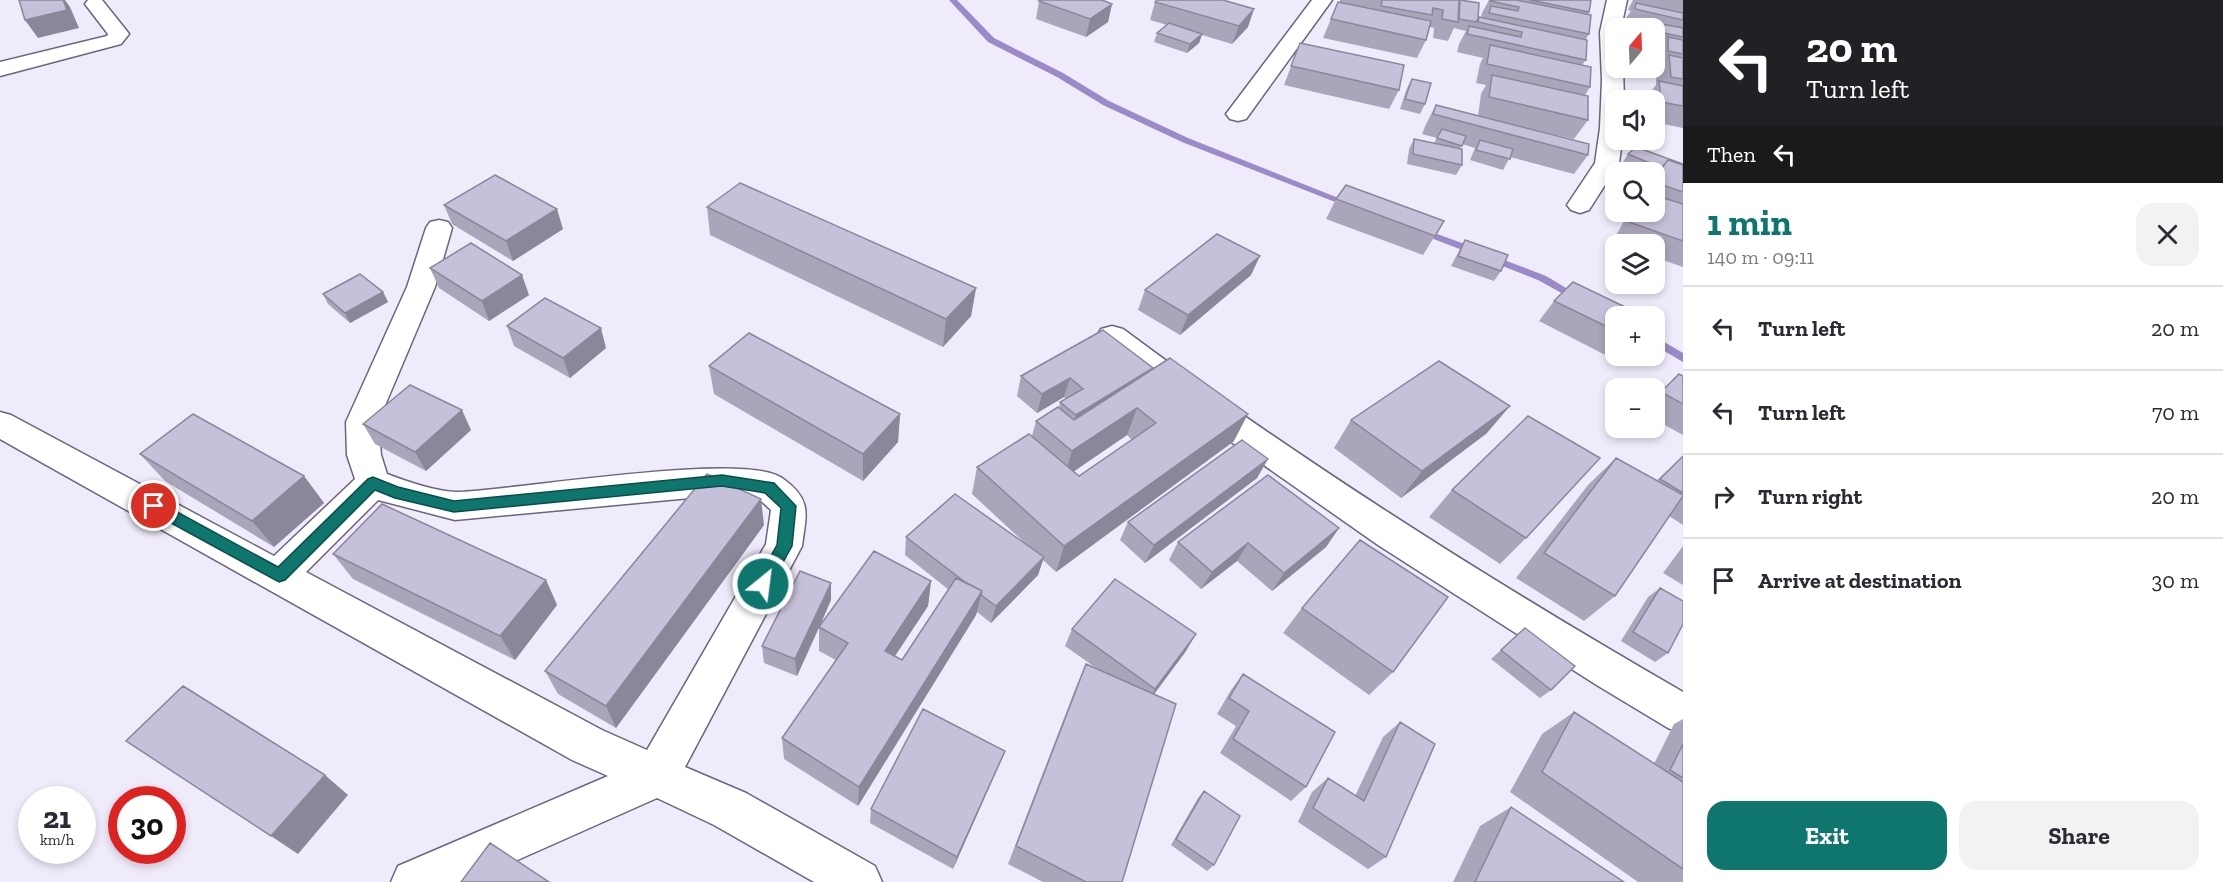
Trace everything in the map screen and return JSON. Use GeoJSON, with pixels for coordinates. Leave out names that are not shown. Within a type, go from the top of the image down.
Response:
{"type":"FeatureCollection","features":[{"type":"Feature","properties":{"kind":"street"},"geometry":{"type":"LineString","coordinates":[[1238,114],[1322,0]]}},
{"type":"Feature","properties":{"kind":"street"},"geometry":{"type":"LineString","coordinates":[[1580,205],[1607,163],[1612,109],[1610,32],[1617,0]]}},
{"type":"Feature","properties":{"kind":"street"},"geometry":{"type":"LineString","coordinates":[[0,69],[114,40],[119,34],[95,4]]}},
{"type":"Feature","properties":{"kind":"street"},"geometry":{"type":"LineString","coordinates":[[414,882],[656,777],[784,546],[789,506],[769,488],[722,481],[454,506],[395,492],[373,483],[364,455],[362,422],[421,287],[440,228]]}},
{"type":"Feature","properties":{"kind":"street"},"geometry":{"type":"LineString","coordinates":[[1112,336],[1175,386],[1381,529],[1580,654],[1683,714]]}},
{"type":"Feature","properties":{"kind":"street"},"geometry":{"type":"LineString","coordinates":[[0,424],[587,745],[730,809],[859,882]]}},
{"type":"Feature","properties":{"kind":"street"},"geometry":{"type":"LineString","coordinates":[[279,575],[373,483]]}},
{"type":"Feature","properties":{"kind":"building"},"geometry":{"type":"Polygon","coordinates":[[[19,0],[63,0],[67,10],[25,20],[19,0]]]}},
{"type":"Feature","properties":{"kind":"building"},"geometry":{"type":"Polygon","coordinates":[[[1102,0],[1112,4],[1090,19],[1039,1],[1102,0]]]}},
{"type":"Feature","properties":{"kind":"building"},"geometry":{"type":"Polygon","coordinates":[[[1157,0],[1223,0],[1254,9],[1239,26],[1155,2],[1157,0]]]}},
{"type":"Feature","properties":{"kind":"building"},"geometry":{"type":"Polygon","coordinates":[[[1382,0],[1459,0],[1458,22],[1442,19],[1443,10],[1433,8],[1432,15],[1381,6],[1382,0]]]}},
{"type":"Feature","properties":{"kind":"building"},"geometry":{"type":"Polygon","coordinates":[[[1460,0],[1479,3],[1476,22],[1459,19],[1460,0]]]}},
{"type":"Feature","properties":{"kind":"building"},"geometry":{"type":"Polygon","coordinates":[[[1491,0],[1516,0],[1591,15],[1589,34],[1489,13],[1491,6],[1518,11],[1519,7],[1491,0]]]}},
{"type":"Feature","properties":{"kind":"building"},"geometry":{"type":"Polygon","coordinates":[[[1530,0],[1591,0],[1589,12],[1530,0]]]}},
{"type":"Feature","properties":{"kind":"building"},"geometry":{"type":"Polygon","coordinates":[[[1338,2],[1431,21],[1426,40],[1331,19],[1338,2]]]}},
{"type":"Feature","properties":{"kind":"building"},"geometry":{"type":"Polygon","coordinates":[[[1636,3],[1683,13],[1683,20],[1635,9],[1636,3]]]}},
{"type":"Feature","properties":{"kind":"building"},"geometry":{"type":"Polygon","coordinates":[[[1479,17],[1587,40],[1586,60],[1467,34],[1469,26],[1521,37],[1522,32],[1478,22],[1479,17]]]}},
{"type":"Feature","properties":{"kind":"building"},"geometry":{"type":"Polygon","coordinates":[[[1169,23],[1202,34],[1190,44],[1157,33],[1169,23]]]}},
{"type":"Feature","properties":{"kind":"building"},"geometry":{"type":"Polygon","coordinates":[[[1665,25],[1683,28],[1683,37],[1665,33],[1665,25]]]}},
{"type":"Feature","properties":{"kind":"building"},"geometry":{"type":"Polygon","coordinates":[[[1668,37],[1683,40],[1683,54],[1668,51],[1668,37]]]}},
{"type":"Feature","properties":{"kind":"building"},"geometry":{"type":"Polygon","coordinates":[[[1300,43],[1404,65],[1399,90],[1291,66],[1300,43]]]}},
{"type":"Feature","properties":{"kind":"building"},"geometry":{"type":"Polygon","coordinates":[[[1490,45],[1591,67],[1590,87],[1487,64],[1490,45]]]}},
{"type":"Feature","properties":{"kind":"building"},"geometry":{"type":"Polygon","coordinates":[[[1669,55],[1683,58],[1683,79],[1671,77],[1669,55]]]}},
{"type":"Feature","properties":{"kind":"building"},"geometry":{"type":"Polygon","coordinates":[[[1492,75],[1588,96],[1588,120],[1489,97],[1492,75]]]}},
{"type":"Feature","properties":{"kind":"building"},"geometry":{"type":"Polygon","coordinates":[[[1412,79],[1431,83],[1425,104],[1405,99],[1412,79]]]}},
{"type":"Feature","properties":{"kind":"building"},"geometry":{"type":"Polygon","coordinates":[[[1659,81],[1683,86],[1683,106],[1665,103],[1665,90],[1660,90],[1659,81]]]}},
{"type":"Feature","properties":{"kind":"building"},"geometry":{"type":"Polygon","coordinates":[[[1436,105],[1589,144],[1588,155],[1433,114],[1436,105]]]}},
{"type":"Feature","properties":{"kind":"building"},"geometry":{"type":"Polygon","coordinates":[[[1442,129],[1466,136],[1462,146],[1437,138],[1442,129]]]}},
{"type":"Feature","properties":{"kind":"building"},"geometry":{"type":"Polygon","coordinates":[[[1414,139],[1462,149],[1462,165],[1413,154],[1414,139]]]}},
{"type":"Feature","properties":{"kind":"building"},"geometry":{"type":"Polygon","coordinates":[[[1480,140],[1513,149],[1510,159],[1476,150],[1480,140]]]}},
{"type":"Feature","properties":{"kind":"building"},"geometry":{"type":"Polygon","coordinates":[[[1633,150],[1644,150],[1683,165],[1668,160],[1665,164],[1665,162],[1647,162],[1628,154],[1633,150]]]}},
{"type":"Feature","properties":{"kind":"building"},"geometry":{"type":"Polygon","coordinates":[[[1668,160],[1683,165],[1683,192],[1665,186],[1665,164],[1668,160]]]}},
{"type":"Feature","properties":{"kind":"building"},"geometry":{"type":"Polygon","coordinates":[[[495,175],[557,209],[506,241],[444,205],[495,175]]]}},
{"type":"Feature","properties":{"kind":"building"},"geometry":{"type":"Polygon","coordinates":[[[740,183],[976,288],[946,319],[707,207],[740,183]]]}},
{"type":"Feature","properties":{"kind":"building"},"geometry":{"type":"Polygon","coordinates":[[[1346,185],[1444,221],[1435,236],[1336,199],[1346,185]]]}},
{"type":"Feature","properties":{"kind":"building"},"geometry":{"type":"Polygon","coordinates":[[[1665,198],[1683,204],[1683,241],[1629,222],[1665,222],[1665,198]]]}},
{"type":"Feature","properties":{"kind":"building"},"geometry":{"type":"Polygon","coordinates":[[[1217,234],[1260,256],[1188,315],[1145,290],[1217,234]]]}},
{"type":"Feature","properties":{"kind":"building"},"geometry":{"type":"Polygon","coordinates":[[[1465,240],[1508,255],[1501,271],[1458,256],[1465,240]]]}},
{"type":"Feature","properties":{"kind":"building"},"geometry":{"type":"Polygon","coordinates":[[[471,243],[522,275],[482,301],[430,268],[471,243]]]}},
{"type":"Feature","properties":{"kind":"building"},"geometry":{"type":"Polygon","coordinates":[[[360,274],[383,292],[345,313],[323,294],[360,274]]]}},
{"type":"Feature","properties":{"kind":"building"},"geometry":{"type":"Polygon","coordinates":[[[1573,282],[1623,306],[1605,306],[1605,326],[1554,301],[1573,282]]]}},
{"type":"Feature","properties":{"kind":"building"},"geometry":{"type":"Polygon","coordinates":[[[545,298],[601,328],[563,358],[507,326],[545,298]]]}},
{"type":"Feature","properties":{"kind":"building"},"geometry":{"type":"Polygon","coordinates":[[[1103,330],[1153,368],[1076,415],[1060,402],[1083,389],[1070,378],[1042,394],[1021,376],[1103,330]]]}},
{"type":"Feature","properties":{"kind":"building"},"geometry":{"type":"Polygon","coordinates":[[[749,333],[900,414],[863,454],[709,366],[749,333]]]}},
{"type":"Feature","properties":{"kind":"building"},"geometry":{"type":"Polygon","coordinates":[[[1170,358],[1248,414],[1064,546],[977,467],[1029,434],[1079,476],[1156,423],[1137,408],[1072,451],[1036,421],[1058,407],[1074,420],[1170,358]]]}},
{"type":"Feature","properties":{"kind":"building"},"geometry":{"type":"Polygon","coordinates":[[[1439,361],[1510,406],[1422,471],[1351,420],[1439,361]]]}},
{"type":"Feature","properties":{"kind":"building"},"geometry":{"type":"Polygon","coordinates":[[[1679,374],[1683,376],[1683,404],[1665,394],[1665,388],[1679,374]]]}},
{"type":"Feature","properties":{"kind":"building"},"geometry":{"type":"Polygon","coordinates":[[[410,385],[462,410],[415,452],[363,424],[410,385]]]}},
{"type":"Feature","properties":{"kind":"building"},"geometry":{"type":"Polygon","coordinates":[[[193,414],[304,476],[252,521],[140,454],[193,414]]]}},
{"type":"Feature","properties":{"kind":"building"},"geometry":{"type":"Polygon","coordinates":[[[1528,416],[1600,458],[1526,538],[1452,490],[1528,416]]]}},
{"type":"Feature","properties":{"kind":"building"},"geometry":{"type":"Polygon","coordinates":[[[1242,440],[1268,459],[1154,545],[1128,522],[1242,440]]]}},
{"type":"Feature","properties":{"kind":"building"},"geometry":{"type":"Polygon","coordinates":[[[1683,456],[1683,493],[1660,479],[1683,456]]]}},
{"type":"Feature","properties":{"kind":"building"},"geometry":{"type":"Polygon","coordinates":[[[1616,458],[1683,496],[1615,596],[1544,553],[1616,458]]]}},
{"type":"Feature","properties":{"kind":"building"},"geometry":{"type":"Polygon","coordinates":[[[707,474],[761,499],[606,706],[545,671],[707,474]]]}},
{"type":"Feature","properties":{"kind":"building"},"geometry":{"type":"Polygon","coordinates":[[[1268,475],[1339,528],[1284,573],[1248,543],[1212,572],[1178,542],[1268,475]]]}},
{"type":"Feature","properties":{"kind":"building"},"geometry":{"type":"Polygon","coordinates":[[[955,494],[1044,557],[996,606],[981,595],[982,591],[965,582],[906,537],[955,494]]]}},
{"type":"Feature","properties":{"kind":"building"},"geometry":{"type":"Polygon","coordinates":[[[382,504],[546,580],[500,636],[333,554],[382,504]]]}},
{"type":"Feature","properties":{"kind":"building"},"geometry":{"type":"Polygon","coordinates":[[[1360,540],[1448,597],[1393,672],[1302,608],[1360,540]]]}},
{"type":"Feature","properties":{"kind":"building"},"geometry":{"type":"Polygon","coordinates":[[[874,551],[931,581],[885,651],[902,660],[956,578],[982,591],[859,787],[782,738],[848,643],[819,627],[874,551]]]}},
{"type":"Feature","properties":{"kind":"building"},"geometry":{"type":"Polygon","coordinates":[[[800,571],[831,583],[795,659],[762,646],[800,571]]]}},
{"type":"Feature","properties":{"kind":"building"},"geometry":{"type":"Polygon","coordinates":[[[1115,579],[1196,634],[1155,689],[1072,629],[1115,579]]]}},
{"type":"Feature","properties":{"kind":"building"},"geometry":{"type":"Polygon","coordinates":[[[1660,588],[1683,601],[1683,624],[1668,653],[1633,632],[1660,588]]]}},
{"type":"Feature","properties":{"kind":"building"},"geometry":{"type":"Polygon","coordinates":[[[1525,628],[1575,666],[1551,690],[1501,650],[1525,628]]]}},
{"type":"Feature","properties":{"kind":"building"},"geometry":{"type":"Polygon","coordinates":[[[1086,664],[1176,704],[1122,882],[1086,882],[1016,846],[1086,664]]]}},
{"type":"Feature","properties":{"kind":"building"},"geometry":{"type":"Polygon","coordinates":[[[1243,674],[1335,732],[1306,787],[1233,739],[1249,711],[1229,698],[1243,674]]]}},
{"type":"Feature","properties":{"kind":"building"},"geometry":{"type":"Polygon","coordinates":[[[183,686],[325,775],[271,836],[126,741],[183,686]]]}},
{"type":"Feature","properties":{"kind":"building"},"geometry":{"type":"Polygon","coordinates":[[[923,709],[1005,751],[957,857],[871,809],[923,709]]]}},
{"type":"Feature","properties":{"kind":"building"},"geometry":{"type":"Polygon","coordinates":[[[1574,712],[1683,782],[1683,869],[1542,772],[1574,712]]]}},
{"type":"Feature","properties":{"kind":"building"},"geometry":{"type":"Polygon","coordinates":[[[1400,722],[1435,744],[1386,857],[1313,808],[1328,778],[1364,801],[1400,722]]]}},
{"type":"Feature","properties":{"kind":"building"},"geometry":{"type":"Polygon","coordinates":[[[1683,744],[1683,778],[1670,770],[1683,744]]]}},
{"type":"Feature","properties":{"kind":"building"},"geometry":{"type":"Polygon","coordinates":[[[1204,791],[1240,816],[1214,865],[1176,839],[1204,791]]]}},
{"type":"Feature","properties":{"kind":"building"},"geometry":{"type":"Polygon","coordinates":[[[1511,807],[1624,882],[1475,882],[1511,807]]]}},
{"type":"Feature","properties":{"kind":"building"},"geometry":{"type":"Polygon","coordinates":[[[490,843],[549,882],[461,882],[490,843]]]}},
{"type":"Feature","properties":{"kind":"waterway"},"geometry":{"type":"LineString","coordinates":[[953,0],[991,40],[1060,75],[1106,103],[1185,140],[1351,205]]}},
{"type":"Feature","properties":{"kind":"waterway"},"geometry":{"type":"LineString","coordinates":[[1421,231],[1474,251]]}},
{"type":"Feature","properties":{"kind":"waterway"},"geometry":{"type":"LineString","coordinates":[[1491,258],[1542,278],[1578,298]]}},
{"type":"Feature","properties":{"kind":"waterway"},"geometry":{"type":"LineString","coordinates":[[1665,347],[1683,358]]}},
{"type":"Feature","properties":{"kind":"route"},"geometry":{"type":"LineString","coordinates":[[154,506],[279,575],[373,483],[395,492],[454,506],[722,481],[769,488],[789,506],[784,546],[763,584]]}}]}
